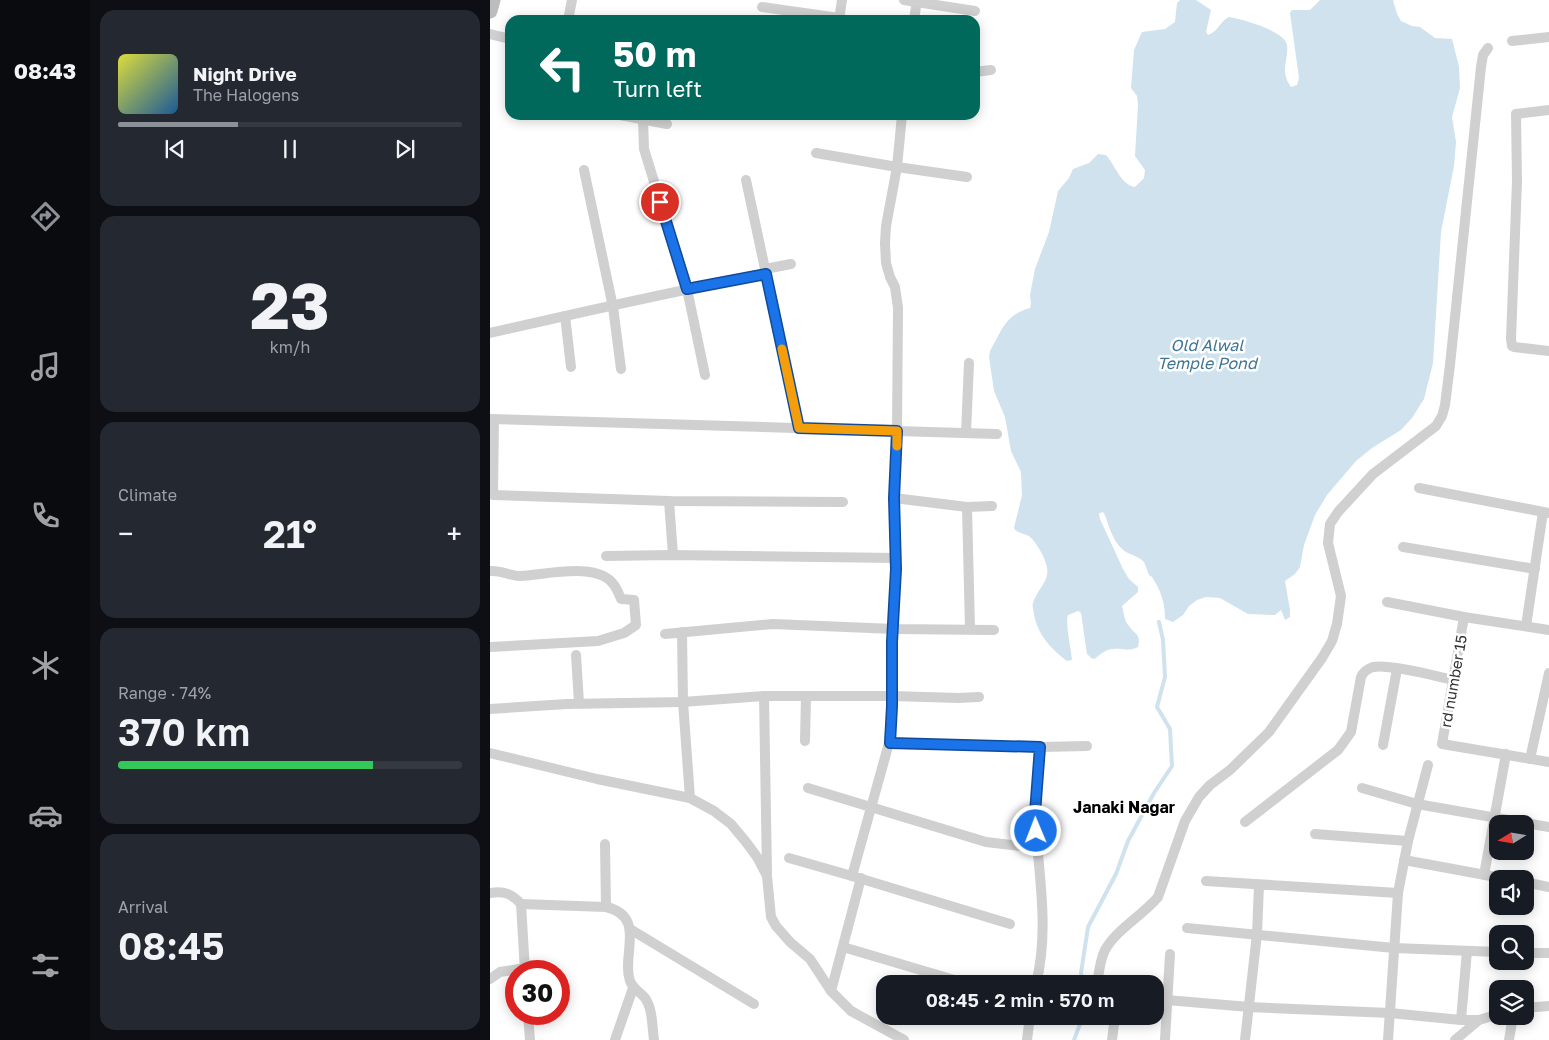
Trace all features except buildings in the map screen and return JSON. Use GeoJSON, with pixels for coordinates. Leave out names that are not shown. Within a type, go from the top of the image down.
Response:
{"type":"FeatureCollection","features":[{"type":"Feature","properties":{"kind":"main road"},"geometry":{"type":"LineString","coordinates":[[490,11],[492,0]]}},
{"type":"Feature","properties":{"kind":"street"},"geometry":{"type":"LineString","coordinates":[[569,15],[572,0]]}},
{"type":"Feature","properties":{"kind":"street"},"geometry":{"type":"LineString","coordinates":[[840,15],[842,0]]}},
{"type":"Feature","properties":{"kind":"street"},"geometry":{"type":"LineString","coordinates":[[904,0],[975,11]]}},
{"type":"Feature","properties":{"kind":"street"},"geometry":{"type":"LineString","coordinates":[[915,15],[917,1]]}},
{"type":"Feature","properties":{"kind":"street"},"geometry":{"type":"LineString","coordinates":[[762,8],[811,15]]}},
{"type":"Feature","properties":{"kind":"street"},"geometry":{"type":"LineString","coordinates":[[490,34],[505,38]]}},
{"type":"Feature","properties":{"kind":"street"},"geometry":{"type":"LineString","coordinates":[[1512,41],[1549,37]]}},
{"type":"Feature","properties":{"kind":"street"},"geometry":{"type":"LineString","coordinates":[[1098,975],[1101,959],[1112,940],[1151,906],[1158,897],[1185,821],[1199,797],[1269,732],[1332,641],[1337,624],[1341,596],[1328,543],[1330,524],[1338,512],[1373,474],[1436,426],[1442,416],[1450,365],[1481,67],[1483,54],[1488,48]]}},
{"type":"Feature","properties":{"kind":"street"},"geometry":{"type":"LineString","coordinates":[[980,71],[991,70]]}},
{"type":"Feature","properties":{"kind":"street"},"geometry":{"type":"LineString","coordinates":[[1549,110],[1516,114],[1517,181],[1511,342],[1514,348],[1549,351]]}},
{"type":"Feature","properties":{"kind":"street"},"geometry":{"type":"LineString","coordinates":[[667,124],[643,120],[644,149],[687,289],[705,375]]}},
{"type":"Feature","properties":{"kind":"street"},"geometry":{"type":"LineString","coordinates":[[832,991],[872,807],[890,743],[896,558],[894,498],[897,431],[898,308],[895,287],[886,264],[885,243],[901,120]]}},
{"type":"Feature","properties":{"kind":"street"},"geometry":{"type":"LineString","coordinates":[[816,153],[967,177]]}},
{"type":"Feature","properties":{"kind":"street"},"geometry":{"type":"LineString","coordinates":[[584,170],[612,307],[622,369]]}},
{"type":"Feature","properties":{"kind":"street"},"geometry":{"type":"LineString","coordinates":[[746,180],[799,428]]}},
{"type":"Feature","properties":{"kind":"street"},"geometry":{"type":"LineString","coordinates":[[490,333],[765,272],[791,264]]}},
{"type":"Feature","properties":{"kind":"street"},"geometry":{"type":"LineString","coordinates":[[565,316],[571,367]]}},
{"type":"Feature","properties":{"kind":"street"},"geometry":{"type":"LineString","coordinates":[[966,433],[969,364]]}},
{"type":"Feature","properties":{"kind":"street"},"geometry":{"type":"LineString","coordinates":[[843,502],[669,501],[493,495],[492,419],[997,434]]}},
{"type":"Feature","properties":{"kind":"street"},"geometry":{"type":"LineString","coordinates":[[1419,488],[1546,512],[1526,626]]}},
{"type":"Feature","properties":{"kind":"street"},"geometry":{"type":"LineString","coordinates":[[894,498],[967,507],[992,506]]}},
{"type":"Feature","properties":{"kind":"street"},"geometry":{"type":"LineString","coordinates":[[669,501],[673,555]]}},
{"type":"Feature","properties":{"kind":"street"},"geometry":{"type":"LineString","coordinates":[[967,507],[970,629]]}},
{"type":"Feature","properties":{"kind":"street"},"geometry":{"type":"LineString","coordinates":[[1403,547],[1535,569]]}},
{"type":"Feature","properties":{"kind":"street"},"geometry":{"type":"LineString","coordinates":[[606,556],[896,558]]}},
{"type":"Feature","properties":{"kind":"street"},"geometry":{"type":"LineString","coordinates":[[490,571],[499,570],[518,576],[569,571],[593,572],[613,583],[621,598],[634,600],[636,625],[624,633],[598,641],[490,647]]}},
{"type":"Feature","properties":{"kind":"street"},"geometry":{"type":"LineString","coordinates":[[1387,602],[1464,617],[1549,630]]}},
{"type":"Feature","properties":{"kind":"street","name":"rd number 15"},"geometry":{"type":"LineString","coordinates":[[1464,617],[1442,744],[1506,754]]}},
{"type":"Feature","properties":{"kind":"street"},"geometry":{"type":"LineString","coordinates":[[664,634],[773,624],[894,629],[994,630]]}},
{"type":"Feature","properties":{"kind":"street"},"geometry":{"type":"LineString","coordinates":[[682,632],[683,702],[690,798]]}},
{"type":"Feature","properties":{"kind":"street"},"geometry":{"type":"LineString","coordinates":[[576,655],[579,703]]}},
{"type":"Feature","properties":{"kind":"street"},"geometry":{"type":"LineString","coordinates":[[1245,822],[1338,750],[1346,741],[1352,732],[1363,672],[1374,667],[1397,669],[1454,680]]}},
{"type":"Feature","properties":{"kind":"street"},"geometry":{"type":"LineString","coordinates":[[1383,745],[1397,669]]}},
{"type":"Feature","properties":{"kind":"street"},"geometry":{"type":"LineString","coordinates":[[1530,759],[1549,673]]}},
{"type":"Feature","properties":{"kind":"street"},"geometry":{"type":"LineString","coordinates":[[490,709],[579,703],[683,702],[764,696],[958,698],[979,696]]}},
{"type":"Feature","properties":{"kind":"street"},"geometry":{"type":"LineString","coordinates":[[764,696],[767,876],[770,908],[774,922],[790,942],[810,959],[832,991],[851,1011],[904,1040]]}},
{"type":"Feature","properties":{"kind":"street"},"geometry":{"type":"LineString","coordinates":[[805,742],[806,696]]}},
{"type":"Feature","properties":{"kind":"street"},"geometry":{"type":"LineString","coordinates":[[890,743],[1040,747],[1087,746]]}},
{"type":"Feature","properties":{"kind":"street"},"geometry":{"type":"LineString","coordinates":[[1039,975],[1043,914],[1035,813],[1040,747]]}},
{"type":"Feature","properties":{"kind":"street"},"geometry":{"type":"LineString","coordinates":[[490,753],[597,779],[690,798],[714,811],[731,824],[757,857],[767,876]]}},
{"type":"Feature","properties":{"kind":"street"},"geometry":{"type":"LineString","coordinates":[[1496,815],[1506,754],[1549,762]]}},
{"type":"Feature","properties":{"kind":"street"},"geometry":{"type":"LineString","coordinates":[[1388,1040],[1398,893],[1408,842],[1428,765]]}},
{"type":"Feature","properties":{"kind":"street"},"geometry":{"type":"LineString","coordinates":[[808,788],[986,842],[1037,848]]}},
{"type":"Feature","properties":{"kind":"street"},"geometry":{"type":"LineString","coordinates":[[1362,788],[1417,804],[1489,817]]}},
{"type":"Feature","properties":{"kind":"street"},"geometry":{"type":"LineString","coordinates":[[1534,824],[1549,827]]}},
{"type":"Feature","properties":{"kind":"street"},"geometry":{"type":"LineString","coordinates":[[1315,834],[1408,842]]}},
{"type":"Feature","properties":{"kind":"street"},"geometry":{"type":"LineString","coordinates":[[605,844],[606,907]]}},
{"type":"Feature","properties":{"kind":"street"},"geometry":{"type":"LineString","coordinates":[[1484,874],[1489,849]]}},
{"type":"Feature","properties":{"kind":"street"},"geometry":{"type":"LineString","coordinates":[[789,858],[1010,924]]}},
{"type":"Feature","properties":{"kind":"street"},"geometry":{"type":"LineString","coordinates":[[1404,860],[1489,875]]}},
{"type":"Feature","properties":{"kind":"street"},"geometry":{"type":"LineString","coordinates":[[1206,881],[1398,893]]}},
{"type":"Feature","properties":{"kind":"street"},"geometry":{"type":"LineString","coordinates":[[1245,1040],[1257,934],[1259,884]]}},
{"type":"Feature","properties":{"kind":"street"},"geometry":{"type":"LineString","coordinates":[[1534,884],[1549,887]]}},
{"type":"Feature","properties":{"kind":"street"},"geometry":{"type":"LineString","coordinates":[[490,893],[501,891],[508,893],[521,904],[606,907],[616,909],[621,913],[630,929],[629,977],[633,988],[645,998],[648,1005],[654,1040]]}},
{"type":"Feature","properties":{"kind":"street"},"geometry":{"type":"LineString","coordinates":[[521,904],[524,960]]}},
{"type":"Feature","properties":{"kind":"street"},"geometry":{"type":"LineString","coordinates":[[1187,928],[1394,948],[1489,952]]}},
{"type":"Feature","properties":{"kind":"street"},"geometry":{"type":"LineString","coordinates":[[630,929],[754,1004]]}},
{"type":"Feature","properties":{"kind":"street"},"geometry":{"type":"LineString","coordinates":[[843,947],[938,975]]}},
{"type":"Feature","properties":{"kind":"street"},"geometry":{"type":"LineString","coordinates":[[1461,1020],[1466,951]]}},
{"type":"Feature","properties":{"kind":"street"},"geometry":{"type":"LineString","coordinates":[[1534,953],[1549,953]]}},
{"type":"Feature","properties":{"kind":"street"},"geometry":{"type":"LineString","coordinates":[[1165,1040],[1170,954]]}},
{"type":"Feature","properties":{"kind":"street"},"geometry":{"type":"LineString","coordinates":[[490,979],[500,972],[505,971]]}},
{"type":"Feature","properties":{"kind":"street"},"geometry":{"type":"LineString","coordinates":[[615,1040],[633,988]]}},
{"type":"Feature","properties":{"kind":"street"},"geometry":{"type":"LineString","coordinates":[[1164,999],[1249,1007],[1390,1013],[1461,1020],[1479,1020],[1489,1017]]}},
{"type":"Feature","properties":{"kind":"street"},"geometry":{"type":"LineString","coordinates":[[1534,1007],[1549,1006]]}},
{"type":"Feature","properties":{"kind":"street"},"geometry":{"type":"LineString","coordinates":[[1455,1040],[1479,1020]]}},
{"type":"Feature","properties":{"kind":"street"},"geometry":{"type":"LineString","coordinates":[[529,1025],[530,1040]]}},
{"type":"Feature","properties":{"kind":"street"},"geometry":{"type":"LineString","coordinates":[[1027,1040],[1029,1025]]}},
{"type":"Feature","properties":{"kind":"street"},"geometry":{"type":"LineString","coordinates":[[1112,1040],[1114,1025]]}},
{"type":"Feature","properties":{"kind":"street"},"geometry":{"type":"LineString","coordinates":[[1509,1040],[1512,1025]]}},
{"type":"Feature","properties":{"kind":"water","name":"Old Alwal Temple Pond"},"geometry":{"type":"Polygon","coordinates":[[[1180,0],[1196,0],[1211,10],[1206,32],[1208,35],[1229,17],[1262,26],[1279,35],[1287,45],[1285,70],[1287,81],[1291,87],[1297,85],[1299,78],[1290,13],[1292,10],[1310,10],[1320,0],[1393,0],[1401,21],[1420,27],[1435,38],[1452,39],[1459,67],[1460,88],[1452,117],[1456,142],[1454,166],[1441,232],[1433,363],[1424,399],[1412,418],[1401,430],[1372,448],[1356,461],[1327,495],[1315,515],[1304,545],[1300,567],[1295,574],[1285,581],[1290,617],[1285,620],[1281,610],[1275,615],[1248,614],[1220,598],[1206,597],[1197,600],[1189,606],[1183,615],[1173,622],[1165,619],[1160,592],[1149,575],[1144,562],[1124,551],[1113,537],[1102,512],[1099,514],[1100,519],[1123,569],[1129,579],[1138,587],[1138,592],[1122,606],[1126,622],[1138,637],[1138,647],[1129,650],[1110,649],[1094,659],[1091,658],[1087,654],[1081,613],[1078,611],[1068,615],[1067,619],[1072,660],[1067,661],[1046,641],[1034,615],[1033,603],[1046,580],[1046,564],[1035,542],[1014,528],[1022,495],[1021,472],[1011,451],[1005,417],[994,391],[989,357],[990,351],[1005,324],[1015,315],[1030,308],[1030,295],[1035,269],[1049,232],[1058,191],[1069,178],[1073,169],[1089,163],[1098,154],[1106,155],[1126,183],[1135,187],[1144,178],[1145,170],[1135,156],[1138,105],[1137,96],[1131,88],[1134,50],[1142,32],[1165,29],[1175,22],[1177,3],[1180,0]]]}},
{"type":"Feature","properties":{"kind":"waterway"},"geometry":{"type":"LineString","coordinates":[[1081,975],[1088,927],[1116,874],[1128,841],[1154,793],[1172,766],[1170,729],[1157,707],[1165,677],[1163,640],[1159,622]]}},
{"type":"Feature","properties":{"kind":"waterway"},"geometry":{"type":"LineString","coordinates":[[1074,1040],[1080,1025]]}},
{"type":"Feature","properties":{"kind":"slow traffic"},"geometry":{"type":"LineString","coordinates":[[782,349],[799,428],[897,431],[897,446]]}},
{"type":"Feature","properties":{"kind":"district","name":"Janaki Nagar"},"geometry":{"type":"Point","coordinates":[1124,807]}},
{"type":"Feature","properties":{"kind":"route"},"geometry":{"type":"LineString","coordinates":[[660,202],[687,289],[766,274],[799,428],[897,431],[894,498],[896,569],[890,743],[1040,747],[1035,813],[1036,831]]}}]}
